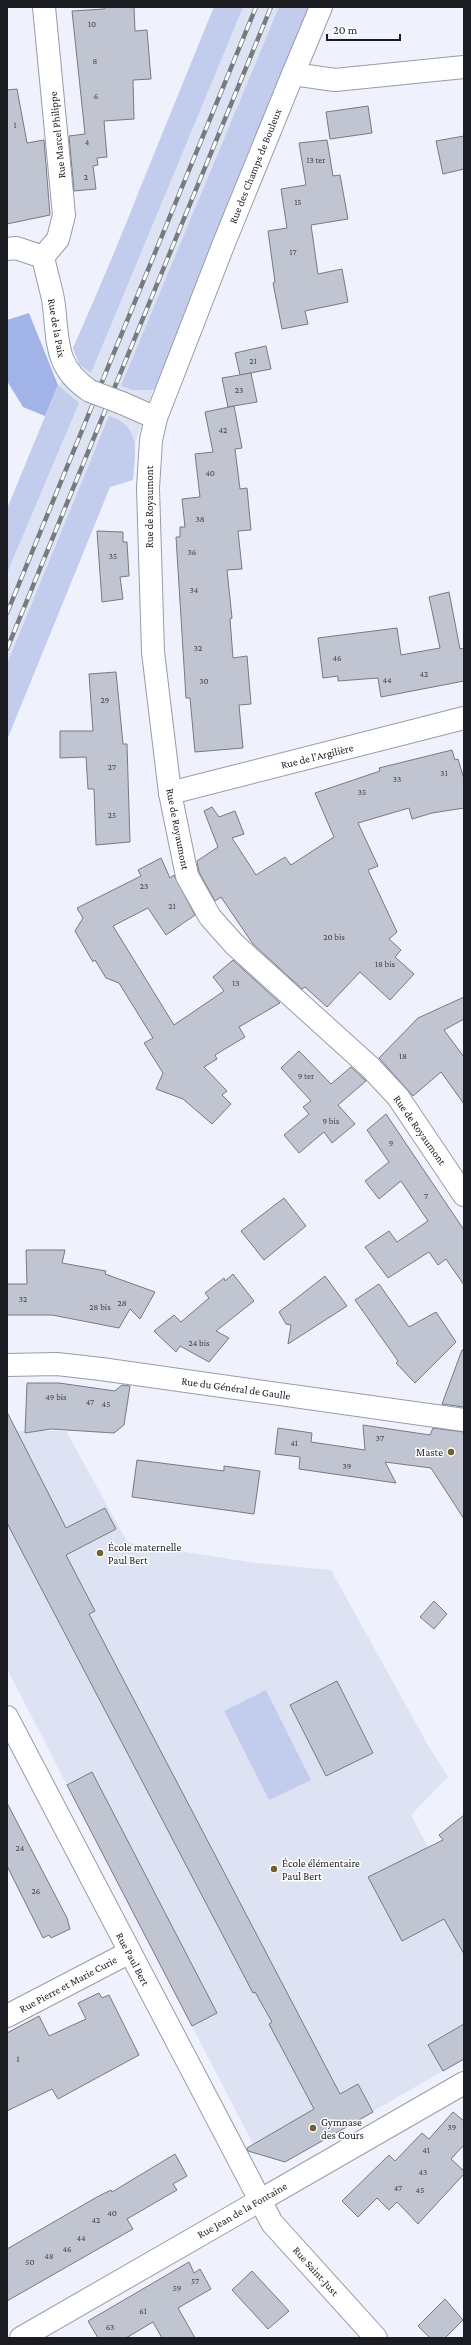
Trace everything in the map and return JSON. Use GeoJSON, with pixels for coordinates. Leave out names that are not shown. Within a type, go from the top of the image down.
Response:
{"type":"FeatureCollection","features":[{"type":"Feature","properties":{"kind":"street","name":"Rue Marcel Philippe"},"geometry":{"type":"LineString","coordinates":[[43,257],[58,239],[64,215],[44,7]]}},
{"type":"Feature","properties":{"kind":"street","name":"Rue des Champs de Bouleux"},"geometry":{"type":"LineString","coordinates":[[156,418],[224,243],[321,7]]}},
{"type":"Feature","properties":{"kind":"street"},"geometry":{"type":"LineString","coordinates":[[293,74],[335,80],[464,67]]}},
{"type":"Feature","properties":{"kind":"street"},"geometry":{"type":"LineString","coordinates":[[7,248],[16,248],[43,257]]}},
{"type":"Feature","properties":{"kind":"street","name":"Rue de la Paix"},"geometry":{"type":"LineString","coordinates":[[43,257],[53,299],[56,334],[64,365],[76,382],[90,391],[156,418]]}},
{"type":"Feature","properties":{"kind":"street","name":"Rue de Royaumont"},"geometry":{"type":"LineString","coordinates":[[156,418],[149,469],[149,567],[153,652],[170,793],[187,876],[210,917],[260,970],[357,1055],[389,1087],[410,1113],[464,1195]]}},
{"type":"Feature","properties":{"kind":"street","name":"Rue de l'Argilière"},"geometry":{"type":"LineString","coordinates":[[170,793],[464,718]]}},
{"type":"Feature","properties":{"kind":"street","name":"Rue du Général de Gaulle"},"geometry":{"type":"LineString","coordinates":[[7,1365],[57,1364],[101,1368],[464,1420]]}},
{"type":"Feature","properties":{"kind":"street","name":"Rue Paul Bert"},"geometry":{"type":"LineString","coordinates":[[7,1717],[260,2200]]}},
{"type":"Feature","properties":{"kind":"street","name":"Rue Pierre et Marie Curie"},"geometry":{"type":"LineString","coordinates":[[7,2016],[130,1952]]}},
{"type":"Feature","properties":{"kind":"street","name":"Rue Jean de la Fontaine"},"geometry":{"type":"LineString","coordinates":[[21,2338],[464,2083]]}},
{"type":"Feature","properties":{"kind":"street","name":"Rue Saint-Just"},"geometry":{"type":"LineString","coordinates":[[260,2200],[272,2223],[376,2338]]}},
{"type":"Feature","properties":{"kind":"shaded area"},"geometry":{"type":"Polygon","coordinates":[[[214,7],[309,7],[200,271],[164,378],[153,390],[136,441],[133,480],[110,487],[7,739],[7,509],[58,385],[79,364],[73,348],[113,258],[141,184],[214,7]]]}},
{"type":"Feature","properties":{"kind":"shaded area"},"geometry":{"type":"Polygon","coordinates":[[[214,7],[243,7],[91,373],[79,364],[73,348],[127,221],[214,7]]]}},
{"type":"Feature","properties":{"kind":"shaded area"},"geometry":{"type":"Polygon","coordinates":[[[279,7],[309,7],[209,249],[164,378],[153,390],[132,390],[121,386],[279,7]]]}},
{"type":"Feature","properties":{"kind":"shaded area"},"geometry":{"type":"Polygon","coordinates":[[[29,313],[58,385],[45,416],[23,407],[7,381],[7,320],[29,313]]]}},
{"type":"Feature","properties":{"kind":"shaded area"},"geometry":{"type":"Polygon","coordinates":[[[58,385],[79,403],[7,573],[7,509],[58,385]]]}},
{"type":"Feature","properties":{"kind":"shaded area"},"geometry":{"type":"Polygon","coordinates":[[[109,416],[127,426],[132,434],[135,451],[133,480],[110,487],[7,740],[7,664],[109,416]]]}},
{"type":"Feature","properties":{"kind":"shaded area","name":"École élémentaire Paul Bert"},"geometry":{"type":"Polygon","coordinates":[[[7,1431],[66,1431],[128,1543],[256,1563],[331,1570],[429,1747],[448,1777],[411,1815],[464,1916],[464,2059],[285,2162],[259,2154],[253,2144],[7,1669],[7,1431]]]}},
{"type":"Feature","properties":{"kind":"shaded area"},"geometry":{"type":"Polygon","coordinates":[[[266,1690],[311,1780],[269,1800],[224,1711],[266,1690]]]}},
{"type":"Feature","properties":{"kind":"building"},"geometry":{"type":"Polygon","coordinates":[[[105,7],[134,7],[135,31],[147,30],[151,79],[133,80],[134,119],[104,121],[107,157],[97,158],[98,165],[93,166],[96,189],[74,191],[69,136],[85,134],[72,11],[104,9],[105,7]]]}},
{"type":"Feature","properties":{"kind":"building"},"geometry":{"type":"Polygon","coordinates":[[[17,89],[27,143],[44,140],[50,215],[7,224],[7,90],[17,89]]]}},
{"type":"Feature","properties":{"kind":"building"},"geometry":{"type":"Polygon","coordinates":[[[368,106],[372,133],[330,139],[326,112],[368,106]]]}},
{"type":"Feature","properties":{"kind":"building"},"geometry":{"type":"Polygon","coordinates":[[[464,136],[464,169],[443,174],[436,141],[464,136]]]}},
{"type":"Feature","properties":{"kind":"building"},"geometry":{"type":"Polygon","coordinates":[[[327,140],[333,176],[340,175],[348,219],[311,225],[318,274],[342,269],[348,302],[305,311],[308,324],[282,329],[273,283],[275,282],[268,231],[287,228],[281,189],[306,185],[299,143],[327,140]]]}},
{"type":"Feature","properties":{"kind":"building"},"geometry":{"type":"Polygon","coordinates":[[[266,346],[271,369],[240,375],[235,353],[266,346]]]}},
{"type":"Feature","properties":{"kind":"building"},"geometry":{"type":"Polygon","coordinates":[[[251,373],[257,402],[228,407],[222,378],[251,373]]]}},
{"type":"Feature","properties":{"kind":"building"},"geometry":{"type":"Polygon","coordinates":[[[234,406],[242,448],[235,449],[240,489],[247,488],[251,530],[238,531],[242,569],[227,570],[232,618],[230,619],[233,658],[247,656],[251,704],[239,705],[243,748],[195,752],[190,698],[186,698],[176,537],[180,537],[180,527],[185,527],[182,499],[200,497],[195,454],[213,452],[205,412],[234,406]]]}},
{"type":"Feature","properties":{"kind":"building"},"geometry":{"type":"Polygon","coordinates":[[[97,531],[123,532],[123,542],[127,542],[129,576],[120,577],[123,599],[102,602],[97,531]]]}},
{"type":"Feature","properties":{"kind":"building"},"geometry":{"type":"Polygon","coordinates":[[[449,592],[460,649],[464,648],[464,681],[381,697],[378,678],[338,681],[338,676],[323,678],[318,638],[397,628],[401,655],[440,648],[429,597],[449,592]]]}},
{"type":"Feature","properties":{"kind":"building"},"geometry":{"type":"Polygon","coordinates":[[[116,672],[123,744],[127,744],[130,842],[96,845],[94,789],[88,789],[86,757],[60,758],[60,731],[93,731],[89,674],[116,672]]]}},
{"type":"Feature","properties":{"kind":"building"},"geometry":{"type":"Polygon","coordinates":[[[452,750],[455,760],[458,759],[464,779],[464,808],[432,813],[412,819],[409,808],[358,823],[378,866],[368,870],[397,932],[389,939],[401,950],[395,957],[414,974],[390,1000],[360,972],[327,1007],[305,987],[302,989],[253,944],[221,897],[215,901],[199,872],[197,861],[218,847],[204,811],[212,807],[219,817],[235,811],[244,834],[232,838],[256,875],[285,857],[291,865],[334,837],[315,793],[380,771],[379,768],[452,750]]]}},
{"type":"Feature","properties":{"kind":"building"},"geometry":{"type":"Polygon","coordinates":[[[161,858],[170,878],[174,875],[195,915],[166,935],[148,908],[113,926],[174,1025],[224,991],[213,977],[233,960],[280,1003],[239,1027],[245,1037],[215,1055],[217,1059],[204,1067],[227,1091],[222,1095],[231,1104],[212,1124],[183,1099],[156,1089],[163,1073],[144,1043],[153,1038],[119,983],[106,978],[95,960],[93,962],[75,931],[83,918],[77,908],[141,876],[138,870],[161,858]]]}},
{"type":"Feature","properties":{"kind":"building"},"geometry":{"type":"Polygon","coordinates":[[[464,997],[464,1019],[444,1030],[464,1057],[464,1104],[441,1072],[413,1096],[379,1058],[418,1018],[464,997]]]}},
{"type":"Feature","properties":{"kind":"building"},"geometry":{"type":"Polygon","coordinates":[[[299,1051],[331,1084],[351,1067],[366,1081],[338,1105],[355,1124],[332,1143],[324,1132],[299,1153],[284,1135],[309,1114],[303,1107],[311,1101],[281,1068],[299,1051]]]}},
{"type":"Feature","properties":{"kind":"building"},"geometry":{"type":"Polygon","coordinates":[[[386,1114],[464,1230],[464,1285],[446,1259],[438,1265],[429,1252],[388,1278],[365,1247],[389,1231],[397,1242],[428,1221],[401,1181],[379,1199],[365,1181],[389,1162],[367,1130],[386,1114]]]}},
{"type":"Feature","properties":{"kind":"building"},"geometry":{"type":"Polygon","coordinates":[[[284,1198],[306,1226],[264,1260],[241,1231],[284,1198]]]}},
{"type":"Feature","properties":{"kind":"building"},"geometry":{"type":"Polygon","coordinates":[[[26,1250],[65,1250],[62,1263],[106,1271],[105,1274],[155,1292],[140,1319],[130,1309],[119,1328],[52,1315],[7,1315],[7,1284],[27,1284],[26,1250]]]}},
{"type":"Feature","properties":{"kind":"building"},"geometry":{"type":"Polygon","coordinates":[[[233,1274],[254,1301],[216,1331],[229,1338],[209,1362],[180,1346],[176,1352],[154,1331],[174,1315],[181,1322],[209,1298],[205,1293],[224,1278],[225,1281],[233,1274]]]}},
{"type":"Feature","properties":{"kind":"building"},"geometry":{"type":"Polygon","coordinates":[[[325,1276],[347,1306],[288,1344],[291,1325],[286,1324],[279,1312],[325,1276]]]}},
{"type":"Feature","properties":{"kind":"building"},"geometry":{"type":"Polygon","coordinates":[[[379,1284],[409,1327],[436,1312],[456,1342],[415,1383],[396,1363],[398,1361],[355,1300],[379,1284]]]}},
{"type":"Feature","properties":{"kind":"building"},"geometry":{"type":"Polygon","coordinates":[[[462,1350],[464,1350],[464,1407],[442,1404],[462,1350]]]}},
{"type":"Feature","properties":{"kind":"building"},"geometry":{"type":"Polygon","coordinates":[[[27,1383],[59,1383],[115,1391],[122,1385],[130,1386],[124,1425],[114,1433],[51,1429],[25,1433],[27,1383]]]}},
{"type":"Feature","properties":{"kind":"building"},"geometry":{"type":"Polygon","coordinates":[[[7,1412],[66,1528],[105,1508],[116,1529],[66,1555],[95,1611],[89,1614],[340,2094],[358,2084],[373,2112],[285,2162],[248,2151],[247,2148],[314,2109],[269,2024],[272,2022],[255,1992],[253,1993],[7,1523],[7,1412]]]}},
{"type":"Feature","properties":{"kind":"building"},"geometry":{"type":"Polygon","coordinates":[[[363,1425],[430,1435],[433,1428],[464,1432],[464,1519],[431,1468],[385,1462],[396,1483],[299,1469],[300,1457],[275,1454],[278,1428],[312,1433],[311,1442],[365,1450],[363,1425]]]}},
{"type":"Feature","properties":{"kind":"building"},"geometry":{"type":"Polygon","coordinates":[[[137,1460],[224,1471],[224,1466],[260,1471],[254,1514],[132,1497],[137,1460]]]}},
{"type":"Feature","properties":{"kind":"building"},"geometry":{"type":"Polygon","coordinates":[[[434,1601],[447,1614],[434,1629],[420,1617],[434,1601]]]}},
{"type":"Feature","properties":{"kind":"building"},"geometry":{"type":"Polygon","coordinates":[[[337,1681],[373,1753],[326,1776],[290,1705],[337,1681]]]}},
{"type":"Feature","properties":{"kind":"building"},"geometry":{"type":"Polygon","coordinates":[[[92,1772],[217,2013],[192,2026],[67,1785],[92,1772]]]}},
{"type":"Feature","properties":{"kind":"building"},"geometry":{"type":"Polygon","coordinates":[[[7,1803],[67,1918],[70,1929],[51,1938],[49,1935],[43,1938],[7,1866],[7,1803]]]}},
{"type":"Feature","properties":{"kind":"building"},"geometry":{"type":"Polygon","coordinates":[[[464,1815],[464,1954],[444,1919],[402,1941],[368,1877],[443,1840],[439,1835],[464,1815]]]}},
{"type":"Feature","properties":{"kind":"building"},"geometry":{"type":"Polygon","coordinates":[[[99,1993],[102,1998],[109,1995],[139,2055],[58,2099],[52,2089],[7,2111],[7,2033],[39,2016],[49,2036],[86,2019],[78,2003],[99,1993]]]}},
{"type":"Feature","properties":{"kind":"building"},"geometry":{"type":"Polygon","coordinates":[[[464,2024],[464,2059],[443,2071],[428,2045],[464,2024]]]}},
{"type":"Feature","properties":{"kind":"building"},"geometry":{"type":"Polygon","coordinates":[[[453,2112],[464,2121],[464,2145],[451,2159],[464,2171],[464,2174],[418,2224],[397,2202],[389,2210],[377,2198],[358,2217],[342,2201],[389,2155],[395,2161],[422,2133],[429,2139],[453,2112]]]}},
{"type":"Feature","properties":{"kind":"building"},"geometry":{"type":"Polygon","coordinates":[[[175,2154],[187,2176],[173,2184],[177,2190],[127,2219],[133,2229],[7,2301],[7,2249],[97,2197],[111,2190],[112,2192],[175,2154]]]}},
{"type":"Feature","properties":{"kind":"building"},"geometry":{"type":"Polygon","coordinates":[[[189,2262],[194,2273],[200,2269],[211,2289],[178,2308],[195,2338],[162,2338],[153,2322],[126,2338],[98,2338],[88,2321],[189,2262]]]}},
{"type":"Feature","properties":{"kind":"building"},"geometry":{"type":"Polygon","coordinates":[[[252,2271],[289,2311],[268,2329],[232,2290],[252,2271]]]}},
{"type":"Feature","properties":{"kind":"building"},"geometry":{"type":"Polygon","coordinates":[[[445,2299],[463,2320],[445,2338],[430,2338],[418,2326],[445,2299]]]}},
{"type":"Feature","properties":{"kind":"railway"},"geometry":{"type":"LineString","coordinates":[[7,613],[256,7]]}},
{"type":"Feature","properties":{"kind":"railway"},"geometry":{"type":"LineString","coordinates":[[7,649],[271,7]]}},
{"type":"Feature","properties":{"kind":"place","name":"Maste"},"geometry":{"type":"Point","coordinates":[451,1452]}},
{"type":"Feature","properties":{"kind":"place","name":"École maternelle Paul Bert"},"geometry":{"type":"Point","coordinates":[100,1553]}},
{"type":"Feature","properties":{"kind":"place","name":"École élémentaire Paul Bert"},"geometry":{"type":"Point","coordinates":[274,1869]}},
{"type":"Feature","properties":{"kind":"place","name":"Gymnase des Cours"},"geometry":{"type":"Point","coordinates":[313,2128]}}]}
